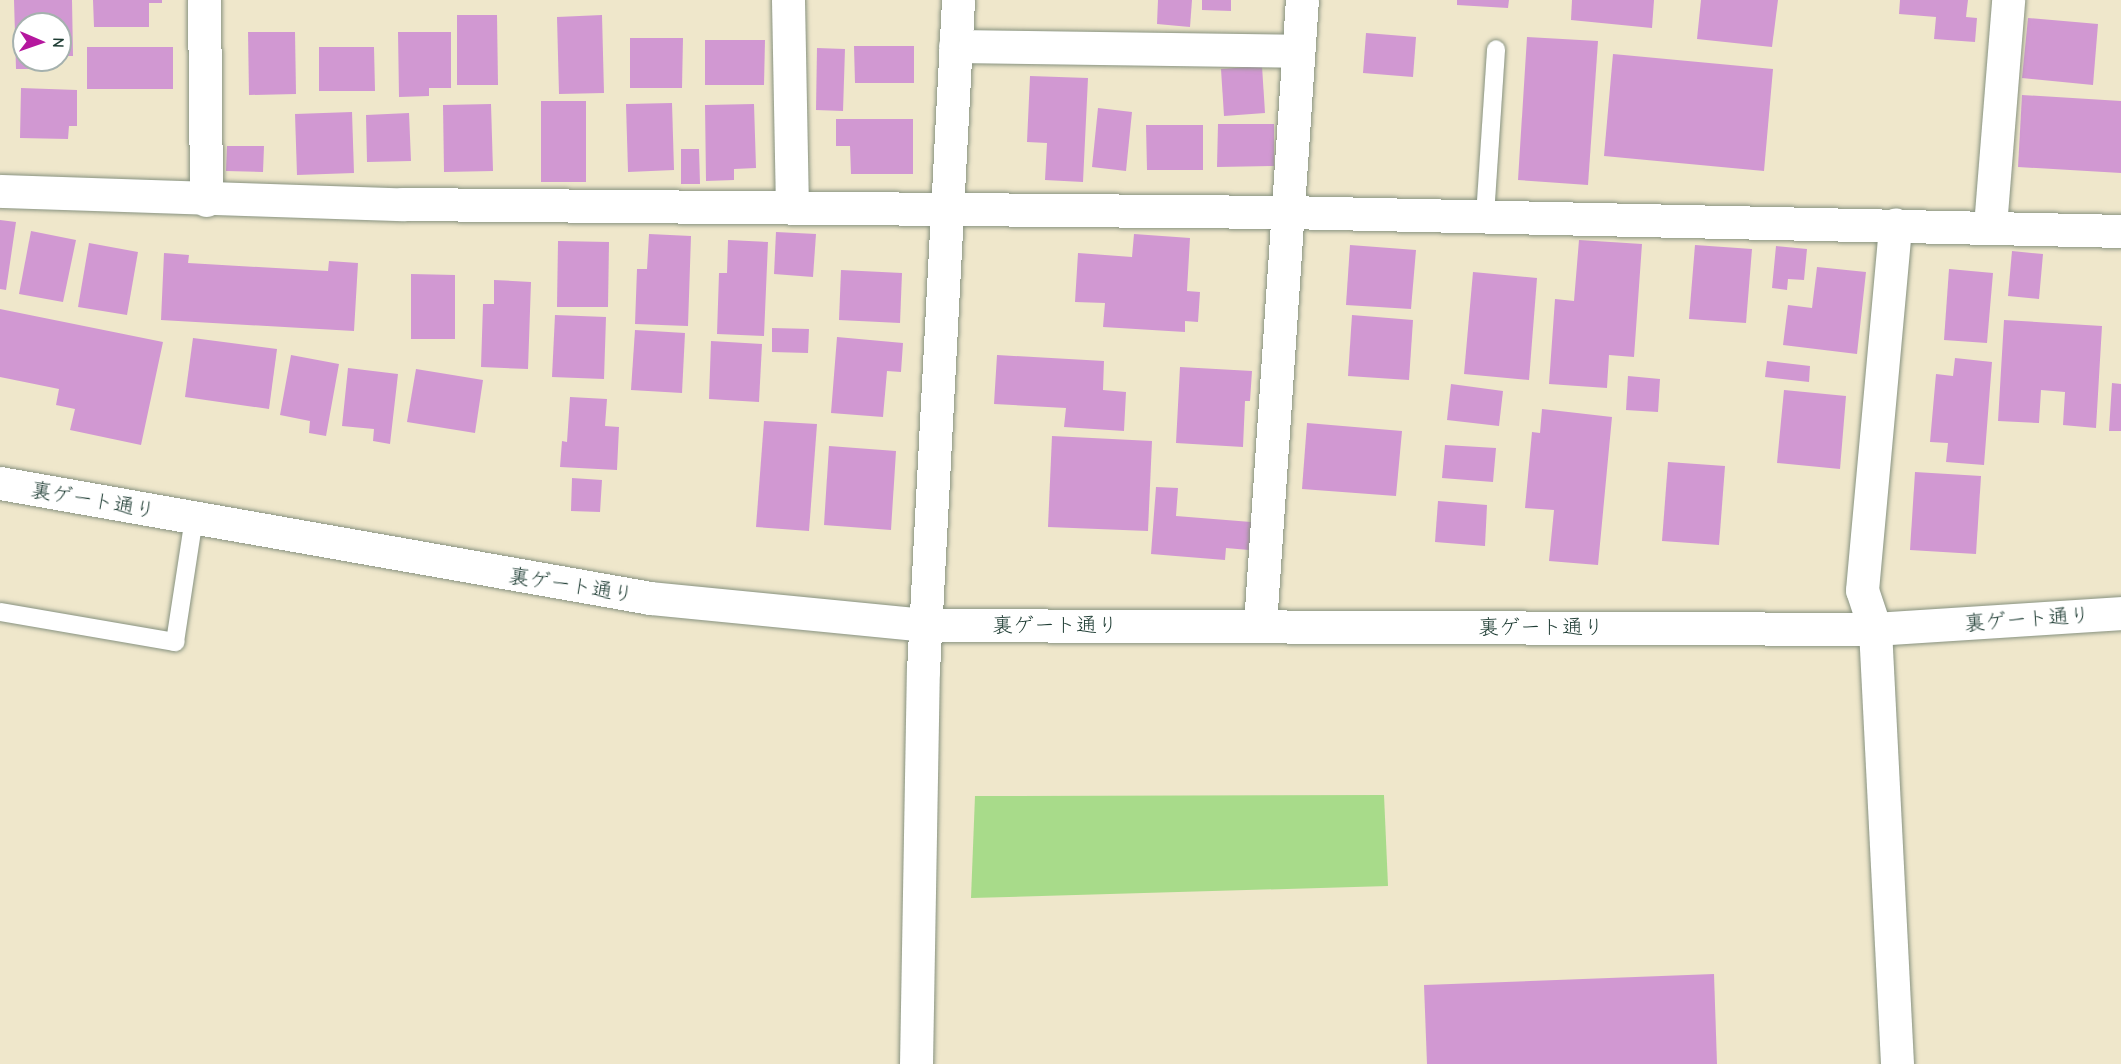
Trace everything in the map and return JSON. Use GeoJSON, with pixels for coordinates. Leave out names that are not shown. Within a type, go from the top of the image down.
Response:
{"type":"FeatureCollection","features":[{"type":"Feature","properties":{"kind":"street"},"geometry":{"type":"LineString","coordinates":[[204,0],[206,200]]}},
{"type":"Feature","properties":{"kind":"street"},"geometry":{"type":"LineString","coordinates":[[788,0],[792,208]]}},
{"type":"Feature","properties":{"kind":"street"},"geometry":{"type":"LineString","coordinates":[[916,1064],[926,625],[958,0]]}},
{"type":"Feature","properties":{"kind":"street"},"geometry":{"type":"LineString","coordinates":[[1260,625],[1302,0]]}},
{"type":"Feature","properties":{"kind":"street"},"geometry":{"type":"LineString","coordinates":[[1990,226],[2008,0]]}},
{"type":"Feature","properties":{"kind":"street"},"geometry":{"type":"LineString","coordinates":[[955,46],[1297,51]]}},
{"type":"Feature","properties":{"kind":"street"},"geometry":{"type":"LineString","coordinates":[[0,191],[206,200],[948,212],[1287,212],[1990,226],[2121,231]]}},
{"type":"Feature","properties":{"kind":"street"},"geometry":{"type":"LineString","coordinates":[[1894,224],[1862,590],[1875,629],[1897,1064]]}},
{"type":"Feature","properties":{"kind":"street","name":"裏ゲート通り"},"geometry":{"type":"LineString","coordinates":[[0,483],[650,598],[926,625],[1875,629],[2121,614]]}},
{"type":"Feature","properties":{"kind":"lane"},"geometry":{"type":"LineString","coordinates":[[1485,216],[1496,49]]}},
{"type":"Feature","properties":{"kind":"lane"},"geometry":{"type":"LineString","coordinates":[[0,612],[175,642],[194,518]]}},
{"type":"Feature","properties":{"kind":"green space"},"geometry":{"type":"Polygon","coordinates":[[[1384,795],[1388,886],[971,898],[975,796],[1384,795]]]}},
{"type":"Feature","properties":{"kind":"building"},"geometry":{"type":"Polygon","coordinates":[[[14,0],[72,0],[73,56],[72,12],[14,12],[14,0]]]}},
{"type":"Feature","properties":{"kind":"building"},"geometry":{"type":"Polygon","coordinates":[[[93,0],[162,0],[162,3],[149,3],[149,27],[94,27],[93,0]]]}},
{"type":"Feature","properties":{"kind":"building"},"geometry":{"type":"Polygon","coordinates":[[[1158,0],[1192,0],[1190,27],[1157,24],[1158,0]]]}},
{"type":"Feature","properties":{"kind":"building"},"geometry":{"type":"Polygon","coordinates":[[[1202,0],[1231,0],[1231,11],[1202,10],[1202,0]]]}},
{"type":"Feature","properties":{"kind":"building"},"geometry":{"type":"Polygon","coordinates":[[[1457,0],[1509,0],[1508,8],[1457,5],[1457,0]]]}},
{"type":"Feature","properties":{"kind":"building"},"geometry":{"type":"Polygon","coordinates":[[[1572,0],[1654,0],[1652,28],[1571,20],[1572,0]]]}},
{"type":"Feature","properties":{"kind":"building"},"geometry":{"type":"Polygon","coordinates":[[[1701,0],[1778,0],[1772,47],[1697,39],[1701,0]]]}},
{"type":"Feature","properties":{"kind":"building"},"geometry":{"type":"Polygon","coordinates":[[[1900,0],[1968,0],[1966,17],[1977,18],[1975,42],[1934,39],[1936,17],[1899,14],[1900,0]]]}},
{"type":"Feature","properties":{"kind":"building"},"geometry":{"type":"Polygon","coordinates":[[[457,15],[497,15],[498,85],[457,85],[457,15]]]}},
{"type":"Feature","properties":{"kind":"building"},"geometry":{"type":"Polygon","coordinates":[[[602,15],[604,93],[559,94],[557,17],[602,15]]]}},
{"type":"Feature","properties":{"kind":"building"},"geometry":{"type":"Polygon","coordinates":[[[2028,18],[2098,24],[2093,85],[2022,78],[2028,18]]]}},
{"type":"Feature","properties":{"kind":"building"},"geometry":{"type":"Polygon","coordinates":[[[248,32],[295,32],[296,94],[249,95],[248,32]]]}},
{"type":"Feature","properties":{"kind":"building"},"geometry":{"type":"Polygon","coordinates":[[[398,32],[451,32],[451,88],[429,88],[429,96],[399,97],[398,32]]]}},
{"type":"Feature","properties":{"kind":"building"},"geometry":{"type":"Polygon","coordinates":[[[1366,33],[1416,37],[1413,77],[1363,73],[1366,33]]]}},
{"type":"Feature","properties":{"kind":"building"},"geometry":{"type":"Polygon","coordinates":[[[1527,37],[1598,41],[1588,185],[1518,180],[1527,37]]]}},
{"type":"Feature","properties":{"kind":"building"},"geometry":{"type":"Polygon","coordinates":[[[630,38],[683,38],[682,88],[630,88],[630,38]]]}},
{"type":"Feature","properties":{"kind":"building"},"geometry":{"type":"Polygon","coordinates":[[[705,40],[765,40],[764,85],[705,85],[705,40]]]}},
{"type":"Feature","properties":{"kind":"building"},"geometry":{"type":"Polygon","coordinates":[[[854,46],[914,46],[914,83],[855,83],[854,46]]]}},
{"type":"Feature","properties":{"kind":"building"},"geometry":{"type":"Polygon","coordinates":[[[87,47],[173,47],[173,89],[87,89],[87,47]]]}},
{"type":"Feature","properties":{"kind":"building"},"geometry":{"type":"Polygon","coordinates":[[[319,47],[374,47],[375,91],[319,91],[319,47]]]}},
{"type":"Feature","properties":{"kind":"building"},"geometry":{"type":"Polygon","coordinates":[[[817,48],[845,49],[843,111],[816,110],[817,48]]]}},
{"type":"Feature","properties":{"kind":"building"},"geometry":{"type":"Polygon","coordinates":[[[1613,54],[1773,69],[1764,171],[1604,156],[1613,54]]]}},
{"type":"Feature","properties":{"kind":"building"},"geometry":{"type":"Polygon","coordinates":[[[1262,66],[1265,113],[1224,116],[1221,69],[1262,66]]]}},
{"type":"Feature","properties":{"kind":"building"},"geometry":{"type":"Polygon","coordinates":[[[1030,76],[1088,78],[1083,182],[1045,180],[1047,143],[1027,142],[1030,76]]]}},
{"type":"Feature","properties":{"kind":"building"},"geometry":{"type":"Polygon","coordinates":[[[21,88],[77,90],[77,126],[69,126],[68,139],[20,138],[21,88]]]}},
{"type":"Feature","properties":{"kind":"building"},"geometry":{"type":"Polygon","coordinates":[[[2022,95],[2121,101],[2121,173],[2018,167],[2022,95]]]}},
{"type":"Feature","properties":{"kind":"building"},"geometry":{"type":"Polygon","coordinates":[[[541,101],[586,101],[586,182],[541,182],[541,101]]]}},
{"type":"Feature","properties":{"kind":"building"},"geometry":{"type":"Polygon","coordinates":[[[672,103],[674,170],[628,172],[626,104],[672,103]]]}},
{"type":"Feature","properties":{"kind":"building"},"geometry":{"type":"Polygon","coordinates":[[[491,104],[493,171],[444,172],[443,105],[491,104]]]}},
{"type":"Feature","properties":{"kind":"building"},"geometry":{"type":"Polygon","coordinates":[[[754,104],[756,168],[734,169],[734,180],[706,181],[705,105],[754,104]]]}},
{"type":"Feature","properties":{"kind":"building"},"geometry":{"type":"Polygon","coordinates":[[[1098,108],[1132,112],[1126,171],[1092,167],[1098,108]]]}},
{"type":"Feature","properties":{"kind":"building"},"geometry":{"type":"Polygon","coordinates":[[[352,112],[354,173],[297,175],[295,114],[352,112]]]}},
{"type":"Feature","properties":{"kind":"building"},"geometry":{"type":"Polygon","coordinates":[[[409,113],[411,161],[367,162],[366,115],[409,113]]]}},
{"type":"Feature","properties":{"kind":"building"},"geometry":{"type":"Polygon","coordinates":[[[836,119],[913,119],[913,174],[851,174],[850,146],[836,146],[836,119]]]}},
{"type":"Feature","properties":{"kind":"building"},"geometry":{"type":"Polygon","coordinates":[[[1218,124],[1274,124],[1274,166],[1217,167],[1218,124]]]}},
{"type":"Feature","properties":{"kind":"building"},"geometry":{"type":"Polygon","coordinates":[[[1146,125],[1203,125],[1203,170],[1147,170],[1146,125]]]}},
{"type":"Feature","properties":{"kind":"building"},"geometry":{"type":"Polygon","coordinates":[[[227,146],[264,146],[263,172],[226,171],[227,146]]]}},
{"type":"Feature","properties":{"kind":"building"},"geometry":{"type":"Polygon","coordinates":[[[681,149],[699,149],[700,184],[681,184],[681,149]]]}},
{"type":"Feature","properties":{"kind":"building"},"geometry":{"type":"Polygon","coordinates":[[[0,220],[16,222],[6,290],[0,289],[0,220]]]}},
{"type":"Feature","properties":{"kind":"building"},"geometry":{"type":"Polygon","coordinates":[[[31,231],[76,240],[63,302],[19,294],[31,231]]]}},
{"type":"Feature","properties":{"kind":"building"},"geometry":{"type":"Polygon","coordinates":[[[776,232],[816,234],[813,277],[774,274],[776,232]]]}},
{"type":"Feature","properties":{"kind":"building"},"geometry":{"type":"Polygon","coordinates":[[[649,234],[691,236],[688,326],[635,324],[637,269],[647,269],[649,234]]]}},
{"type":"Feature","properties":{"kind":"building"},"geometry":{"type":"Polygon","coordinates":[[[1134,234],[1190,238],[1187,291],[1200,292],[1198,322],[1185,321],[1185,332],[1103,327],[1105,303],[1075,302],[1078,253],[1132,257],[1134,234]]]}},
{"type":"Feature","properties":{"kind":"building"},"geometry":{"type":"Polygon","coordinates":[[[728,240],[768,242],[764,336],[717,334],[719,273],[727,273],[728,240]]]}},
{"type":"Feature","properties":{"kind":"building"},"geometry":{"type":"Polygon","coordinates":[[[1579,240],[1642,244],[1634,357],[1609,355],[1607,388],[1549,384],[1555,299],[1574,301],[1579,240]]]}},
{"type":"Feature","properties":{"kind":"building"},"geometry":{"type":"Polygon","coordinates":[[[558,241],[609,242],[608,307],[557,307],[558,241]]]}},
{"type":"Feature","properties":{"kind":"building"},"geometry":{"type":"Polygon","coordinates":[[[89,243],[138,252],[127,315],[78,307],[89,243]]]}},
{"type":"Feature","properties":{"kind":"building"},"geometry":{"type":"Polygon","coordinates":[[[1350,245],[1416,250],[1411,309],[1346,305],[1350,245]]]}},
{"type":"Feature","properties":{"kind":"building"},"geometry":{"type":"Polygon","coordinates":[[[1695,245],[1752,249],[1746,323],[1689,319],[1695,245]]]}},
{"type":"Feature","properties":{"kind":"building"},"geometry":{"type":"Polygon","coordinates":[[[1776,246],[1807,249],[1804,280],[1788,279],[1787,290],[1772,288],[1776,246]]]}},
{"type":"Feature","properties":{"kind":"building"},"geometry":{"type":"Polygon","coordinates":[[[2012,251],[2043,254],[2039,299],[2008,296],[2012,251]]]}},
{"type":"Feature","properties":{"kind":"building"},"geometry":{"type":"Polygon","coordinates":[[[164,253],[189,255],[188,263],[328,271],[329,261],[358,263],[354,331],[161,320],[164,253]]]}},
{"type":"Feature","properties":{"kind":"building"},"geometry":{"type":"Polygon","coordinates":[[[1817,267],[1866,272],[1857,354],[1783,345],[1788,305],[1812,308],[1817,267]]]}},
{"type":"Feature","properties":{"kind":"building"},"geometry":{"type":"Polygon","coordinates":[[[1949,269],[1993,273],[1987,343],[1944,340],[1949,269]]]}},
{"type":"Feature","properties":{"kind":"building"},"geometry":{"type":"Polygon","coordinates":[[[841,270],[902,273],[900,323],[839,320],[841,270]]]}},
{"type":"Feature","properties":{"kind":"building"},"geometry":{"type":"Polygon","coordinates":[[[1473,272],[1537,278],[1529,380],[1464,374],[1473,272]]]}},
{"type":"Feature","properties":{"kind":"building"},"geometry":{"type":"Polygon","coordinates":[[[411,274],[455,275],[455,339],[411,339],[411,274]]]}},
{"type":"Feature","properties":{"kind":"building"},"geometry":{"type":"Polygon","coordinates":[[[494,280],[531,282],[528,369],[481,367],[483,304],[494,304],[494,280]]]}},
{"type":"Feature","properties":{"kind":"building"},"geometry":{"type":"Polygon","coordinates":[[[0,309],[163,342],[141,445],[70,430],[75,409],[56,405],[59,389],[0,377],[0,309]]]}},
{"type":"Feature","properties":{"kind":"building"},"geometry":{"type":"Polygon","coordinates":[[[555,315],[606,317],[604,379],[552,377],[555,315]]]}},
{"type":"Feature","properties":{"kind":"building"},"geometry":{"type":"Polygon","coordinates":[[[1352,315],[1413,320],[1409,380],[1348,376],[1352,315]]]}},
{"type":"Feature","properties":{"kind":"building"},"geometry":{"type":"Polygon","coordinates":[[[2004,320],[2102,326],[2096,428],[2063,425],[2065,392],[2041,390],[2039,423],[1998,421],[2004,320]]]}},
{"type":"Feature","properties":{"kind":"building"},"geometry":{"type":"Polygon","coordinates":[[[772,328],[809,329],[808,353],[772,352],[772,328]]]}},
{"type":"Feature","properties":{"kind":"building"},"geometry":{"type":"Polygon","coordinates":[[[635,330],[685,333],[682,393],[631,390],[635,330]]]}},
{"type":"Feature","properties":{"kind":"building"},"geometry":{"type":"Polygon","coordinates":[[[837,337],[903,343],[901,372],[887,371],[883,417],[831,413],[837,337]]]}},
{"type":"Feature","properties":{"kind":"building"},"geometry":{"type":"Polygon","coordinates":[[[193,338],[277,349],[269,409],[185,397],[193,338]]]}},
{"type":"Feature","properties":{"kind":"building"},"geometry":{"type":"Polygon","coordinates":[[[711,341],[762,344],[759,402],[709,399],[711,341]]]}},
{"type":"Feature","properties":{"kind":"building"},"geometry":{"type":"Polygon","coordinates":[[[291,355],[339,364],[326,436],[309,433],[310,421],[280,415],[291,355]]]}},
{"type":"Feature","properties":{"kind":"building"},"geometry":{"type":"Polygon","coordinates":[[[997,355],[1104,361],[1103,390],[1126,392],[1124,431],[1064,427],[1066,408],[994,404],[997,355]]]}},
{"type":"Feature","properties":{"kind":"building"},"geometry":{"type":"Polygon","coordinates":[[[1955,358],[1992,362],[1984,465],[1946,462],[1948,443],[1930,442],[1936,374],[1953,376],[1955,358]]]}},
{"type":"Feature","properties":{"kind":"building"},"geometry":{"type":"Polygon","coordinates":[[[1767,361],[1810,366],[1809,382],[1765,377],[1767,361]]]}},
{"type":"Feature","properties":{"kind":"building"},"geometry":{"type":"Polygon","coordinates":[[[1180,367],[1252,371],[1250,401],[1245,401],[1243,447],[1176,443],[1180,367]]]}},
{"type":"Feature","properties":{"kind":"building"},"geometry":{"type":"Polygon","coordinates":[[[348,368],[398,374],[390,444],[373,441],[374,429],[342,426],[348,368]]]}},
{"type":"Feature","properties":{"kind":"building"},"geometry":{"type":"Polygon","coordinates":[[[416,369],[483,380],[475,433],[407,422],[416,369]]]}},
{"type":"Feature","properties":{"kind":"building"},"geometry":{"type":"Polygon","coordinates":[[[1628,376],[1660,379],[1658,412],[1626,410],[1628,376]]]}},
{"type":"Feature","properties":{"kind":"building"},"geometry":{"type":"Polygon","coordinates":[[[2112,383],[2121,384],[2121,431],[2109,431],[2112,383]]]}},
{"type":"Feature","properties":{"kind":"building"},"geometry":{"type":"Polygon","coordinates":[[[1451,384],[1503,391],[1499,426],[1447,420],[1451,384]]]}},
{"type":"Feature","properties":{"kind":"building"},"geometry":{"type":"Polygon","coordinates":[[[1784,390],[1846,396],[1840,469],[1777,463],[1784,390]]]}},
{"type":"Feature","properties":{"kind":"building"},"geometry":{"type":"Polygon","coordinates":[[[570,397],[607,399],[605,426],[619,427],[617,470],[560,467],[562,441],[567,442],[570,397]]]}},
{"type":"Feature","properties":{"kind":"building"},"geometry":{"type":"Polygon","coordinates":[[[1542,409],[1612,417],[1598,565],[1549,561],[1554,510],[1525,508],[1532,432],[1540,433],[1542,409]]]}},
{"type":"Feature","properties":{"kind":"building"},"geometry":{"type":"Polygon","coordinates":[[[764,421],[817,424],[809,531],[756,527],[764,421]]]}},
{"type":"Feature","properties":{"kind":"building"},"geometry":{"type":"Polygon","coordinates":[[[1307,423],[1402,431],[1396,496],[1302,489],[1307,423]]]}},
{"type":"Feature","properties":{"kind":"building"},"geometry":{"type":"Polygon","coordinates":[[[1052,436],[1152,441],[1148,531],[1048,527],[1052,436]]]}},
{"type":"Feature","properties":{"kind":"building"},"geometry":{"type":"Polygon","coordinates":[[[1445,445],[1496,448],[1493,482],[1442,478],[1445,445]]]}},
{"type":"Feature","properties":{"kind":"building"},"geometry":{"type":"Polygon","coordinates":[[[829,446],[896,451],[891,530],[824,525],[829,446]]]}},
{"type":"Feature","properties":{"kind":"building"},"geometry":{"type":"Polygon","coordinates":[[[1668,462],[1725,466],[1719,545],[1662,541],[1668,462]]]}},
{"type":"Feature","properties":{"kind":"building"},"geometry":{"type":"Polygon","coordinates":[[[1915,472],[1981,476],[1976,554],[1910,550],[1915,472]]]}},
{"type":"Feature","properties":{"kind":"building"},"geometry":{"type":"Polygon","coordinates":[[[572,478],[602,480],[600,512],[571,511],[572,478]]]}},
{"type":"Feature","properties":{"kind":"building"},"geometry":{"type":"Polygon","coordinates":[[[1156,487],[1178,488],[1176,516],[1251,522],[1249,550],[1226,548],[1225,560],[1151,554],[1156,487]]]}},
{"type":"Feature","properties":{"kind":"building"},"geometry":{"type":"Polygon","coordinates":[[[1438,501],[1487,505],[1485,546],[1435,542],[1438,501]]]}},
{"type":"Feature","properties":{"kind":"building"},"geometry":{"type":"Polygon","coordinates":[[[1714,974],[1717,1064],[1427,1064],[1424,985],[1714,974]]]}}]}
